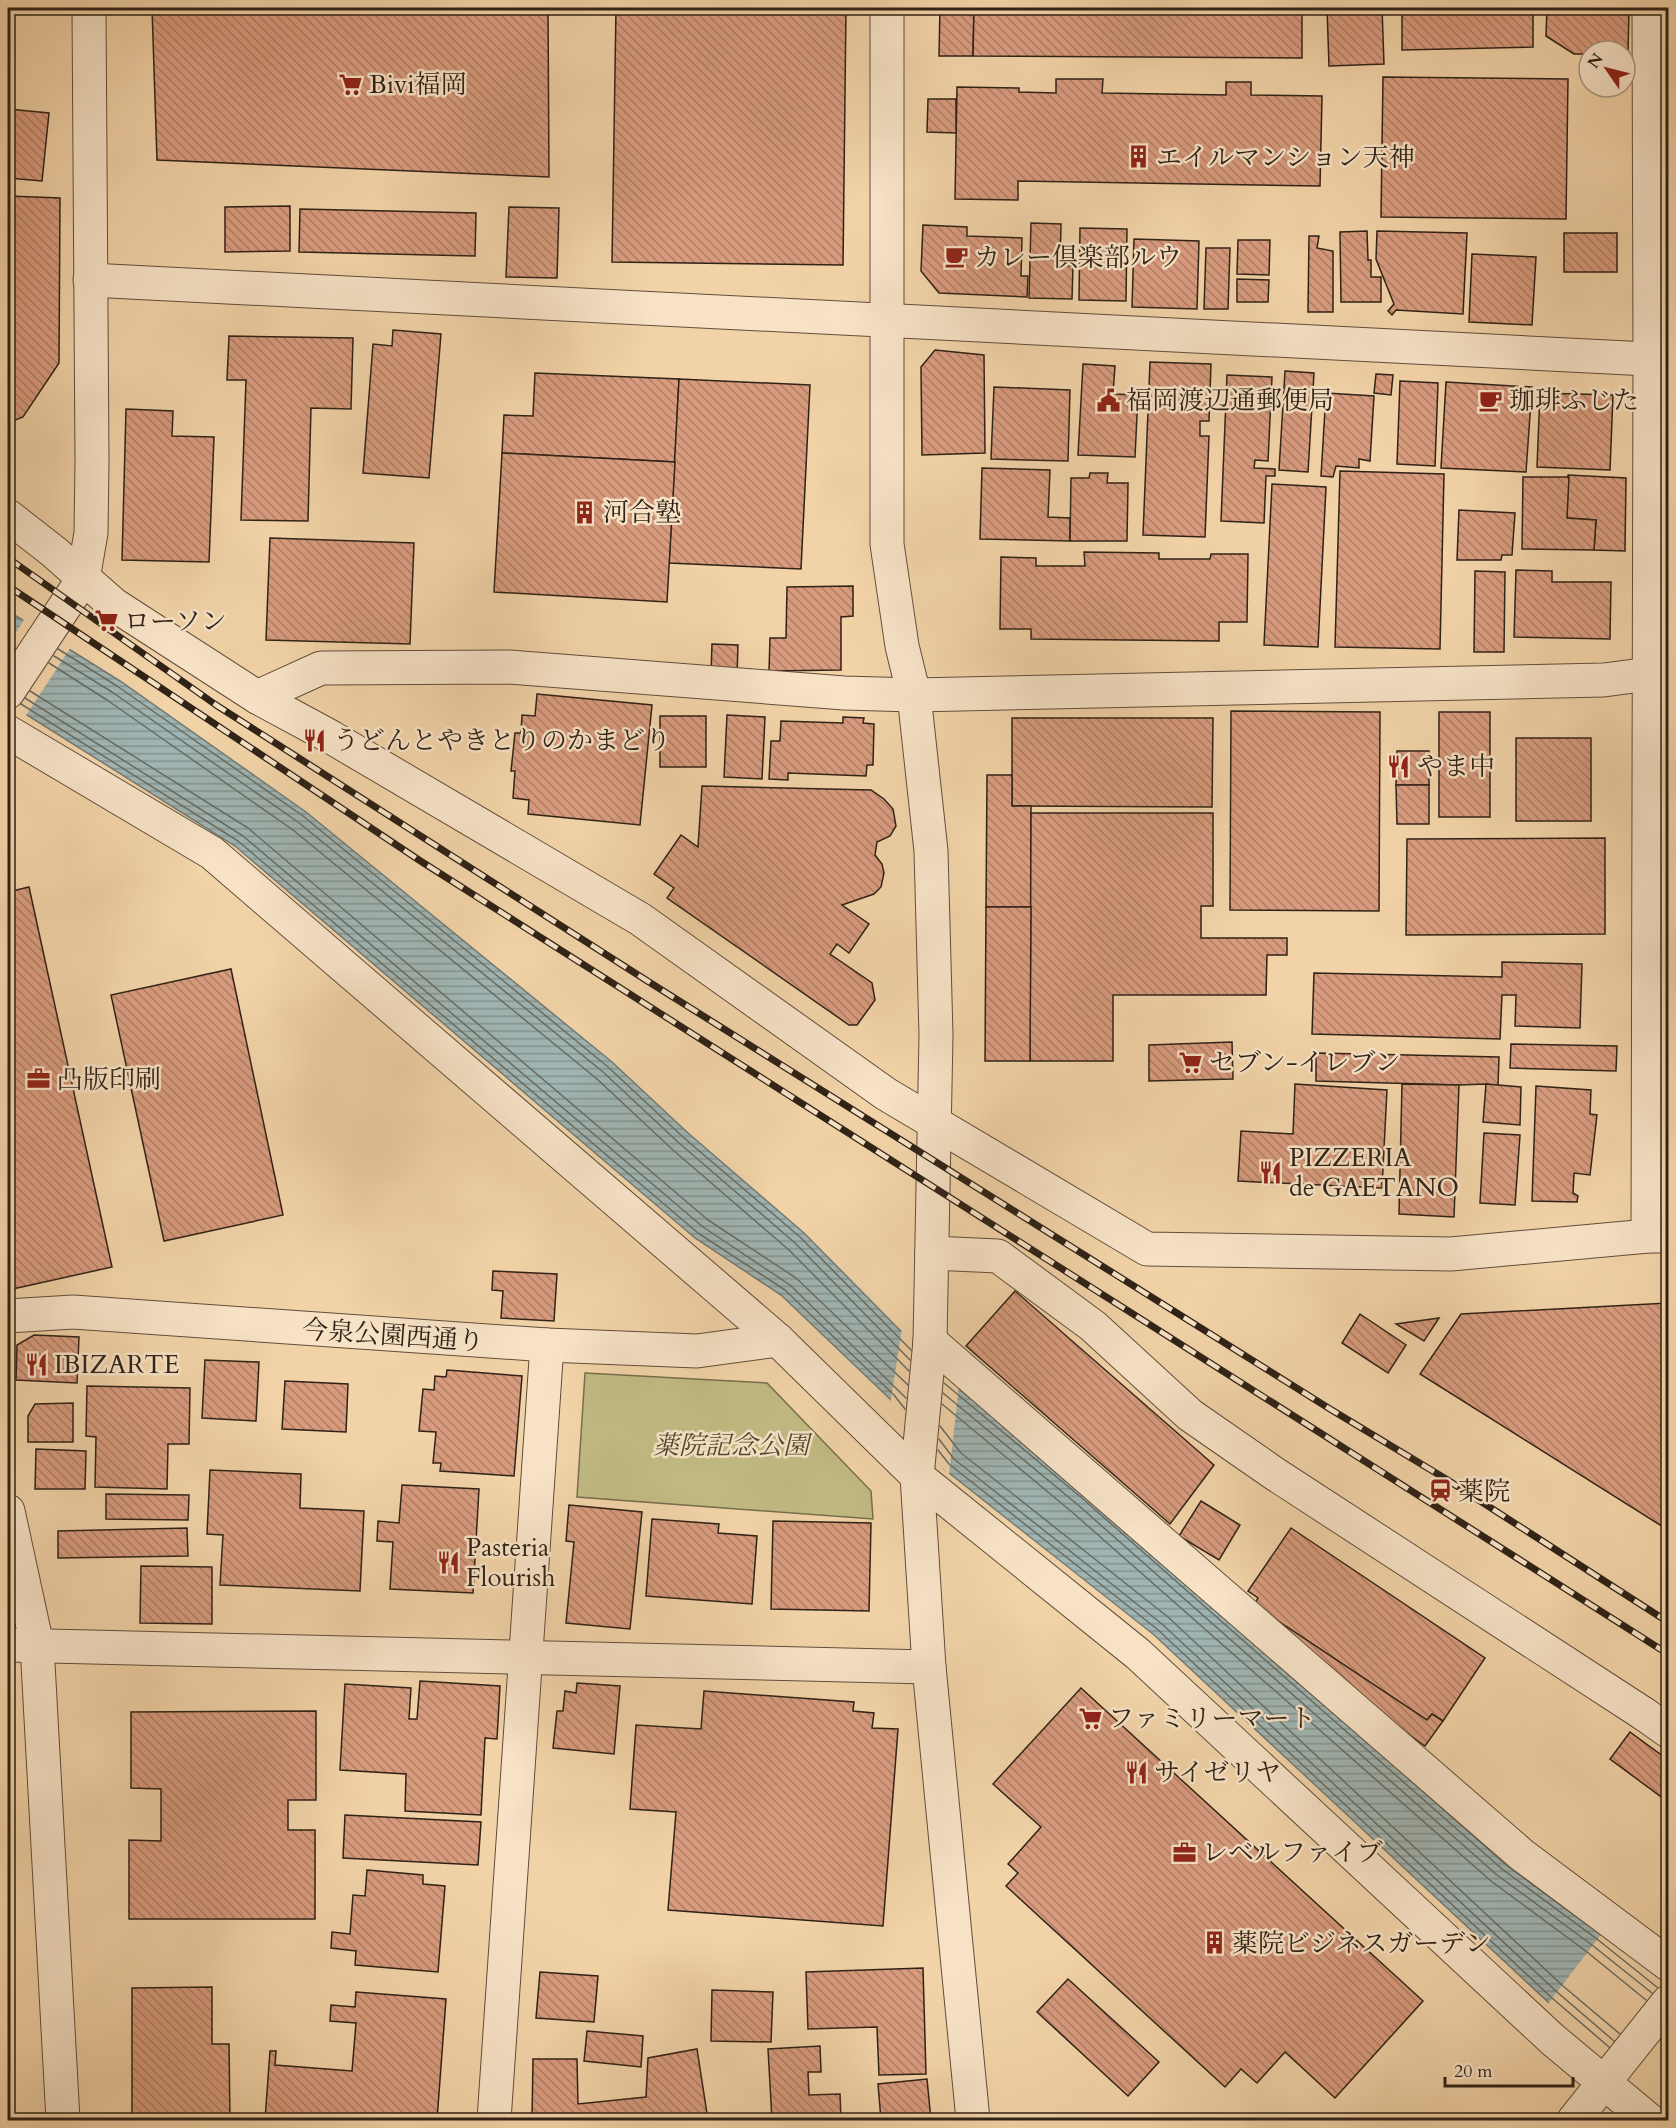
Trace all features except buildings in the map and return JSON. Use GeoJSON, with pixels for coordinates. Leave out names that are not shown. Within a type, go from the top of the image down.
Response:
{"type":"FeatureCollection","features":[{"type":"Feature","properties":{"kind":"street"},"geometry":{"type":"LineString","coordinates":[[8,692],[83,579],[91,533],[89,8]]}},
{"type":"Feature","properties":{"kind":"street"},"geometry":{"type":"LineString","coordinates":[[887,8],[886,544],[902,645],[915,695],[931,851],[936,1035],[930,1344],[917,1476],[929,1667],[973,2121]]}},
{"type":"Feature","properties":{"kind":"street"},"geometry":{"type":"LineString","coordinates":[[8,516],[114,604],[257,696],[640,919],[886,1094],[1147,1249],[1450,1254],[1658,1236],[1659,360],[1648,8]]}},
{"type":"Feature","properties":{"kind":"street"},"geometry":{"type":"LineString","coordinates":[[90,280],[1659,360]]}},
{"type":"Feature","properties":{"kind":"street"},"geometry":{"type":"LineString","coordinates":[[257,696],[321,668],[498,668],[844,693],[915,695],[1604,681],[1659,674]]}},
{"type":"Feature","properties":{"kind":"street"},"geometry":{"type":"LineString","coordinates":[[8,732],[212,853],[778,1340],[917,1476],[1138,1654],[1552,2038],[1610,2073],[1649,2121]]}},
{"type":"Feature","properties":{"kind":"street"},"geometry":{"type":"LineString","coordinates":[[932,1253],[998,1256],[1093,1326],[1190,1416],[1275,1474],[1656,1722]]}},
{"type":"Feature","properties":{"kind":"street","name":"今泉公園西通り"},"geometry":{"type":"LineString","coordinates":[[8,1316],[73,1312],[547,1345],[697,1351],[778,1340]]}},
{"type":"Feature","properties":{"kind":"street"},"geometry":{"type":"LineString","coordinates":[[930,1344],[1522,1855],[1668,1964]]}},
{"type":"Feature","properties":{"kind":"street"},"geometry":{"type":"LineString","coordinates":[[494,2121],[547,1345]]}},
{"type":"Feature","properties":{"kind":"street"},"geometry":{"type":"LineString","coordinates":[[8,1511],[22,1645],[63,2121]]}},
{"type":"Feature","properties":{"kind":"street"},"geometry":{"type":"LineString","coordinates":[[22,1645],[929,1667]]}},
{"type":"Feature","properties":{"kind":"street"},"geometry":{"type":"LineString","coordinates":[[1574,2121],[1668,2002]]}},
{"type":"Feature","properties":{"kind":"green space","name":"薬院記念公園"},"geometry":{"type":"Polygon","coordinates":[[[585,1373],[767,1383],[871,1491],[873,1519],[577,1497],[585,1373]]]}},
{"type":"Feature","properties":{"kind":"water"},"geometry":{"type":"Polygon","coordinates":[[[8,611],[120,681],[306,812],[612,1062],[688,1133],[804,1233],[952,1383],[1087,1494],[1506,1865],[1600,1934],[1668,1989],[1668,2105],[1548,2002],[1153,1634],[944,1469],[890,1399],[781,1295],[695,1238],[235,846],[8,703],[8,611]]]}},
{"type":"Feature","properties":{"kind":"pier"},"geometry":{"type":"Polygon","coordinates":[[[25,618],[71,647],[25,717],[8,706],[8,645],[25,618]]]}},
{"type":"Feature","properties":{"kind":"pier"},"geometry":{"type":"Polygon","coordinates":[[[902,1328],[959,1385],[949,1475],[890,1405],[902,1328]]]}},
{"type":"Feature","properties":{"kind":"pier"},"geometry":{"type":"Polygon","coordinates":[[[1603,1932],[1668,1985],[1668,2107],[1547,2005],[1603,1932]]]}},
{"type":"Feature","properties":{"kind":"railway"},"geometry":{"type":"LineString","coordinates":[[8,558],[216,705],[649,982],[1330,1409],[1446,1479],[1668,1622]]}},
{"type":"Feature","properties":{"kind":"railway"},"geometry":{"type":"LineString","coordinates":[[8,586],[422,862],[1668,1654]]}},
{"type":"Feature","properties":{"kind":"place","name":"Bivi福岡"},"geometry":{"type":"Point","coordinates":[351,84]}},
{"type":"Feature","properties":{"kind":"place","name":"エイルマンション天神"},"geometry":{"type":"Point","coordinates":[1138,157]}},
{"type":"Feature","properties":{"kind":"place","name":"カレー倶楽部ルウ"},"geometry":{"type":"Point","coordinates":[956,257]}},
{"type":"Feature","properties":{"kind":"place","name":"福岡渡辺通郵便局"},"geometry":{"type":"Point","coordinates":[1108,400]}},
{"type":"Feature","properties":{"kind":"place","name":"珈琲ふじた"},"geometry":{"type":"Point","coordinates":[1491,400]}},
{"type":"Feature","properties":{"kind":"place","name":"河合塾"},"geometry":{"type":"Point","coordinates":[585,512]}},
{"type":"Feature","properties":{"kind":"place","name":"ローソン"},"geometry":{"type":"Point","coordinates":[106,621]}},
{"type":"Feature","properties":{"kind":"place","name":"うどんとやきとりのかまどり"},"geometry":{"type":"Point","coordinates":[315,740]}},
{"type":"Feature","properties":{"kind":"place","name":"やま中"},"geometry":{"type":"Point","coordinates":[1399,766]}},
{"type":"Feature","properties":{"kind":"place","name":"セブン-イレブン"},"geometry":{"type":"Point","coordinates":[1191,1062]}},
{"type":"Feature","properties":{"kind":"place","name":"凸版印刷"},"geometry":{"type":"Point","coordinates":[39,1079]}},
{"type":"Feature","properties":{"kind":"place","name":"PIZZERIA de GAETANO"},"geometry":{"type":"Point","coordinates":[1271,1172]}},
{"type":"Feature","properties":{"kind":"place","name":"IBIZARTE"},"geometry":{"type":"Point","coordinates":[36,1364]}},
{"type":"Feature","properties":{"kind":"place","name":"薬院"},"geometry":{"type":"Point","coordinates":[1440,1491]}},
{"type":"Feature","properties":{"kind":"place","name":"Pasteria Flourish"},"geometry":{"type":"Point","coordinates":[448,1562]}},
{"type":"Feature","properties":{"kind":"place","name":"ファミリーマート"},"geometry":{"type":"Point","coordinates":[1090,1718]}},
{"type":"Feature","properties":{"kind":"place","name":"サイゼリヤ"},"geometry":{"type":"Point","coordinates":[1136,1772]}},
{"type":"Feature","properties":{"kind":"place","name":"レベルファイブ"},"geometry":{"type":"Point","coordinates":[1184,1852]}},
{"type":"Feature","properties":{"kind":"place","name":"薬院ビジネスガーデン"},"geometry":{"type":"Point","coordinates":[1214,1943]}}]}
